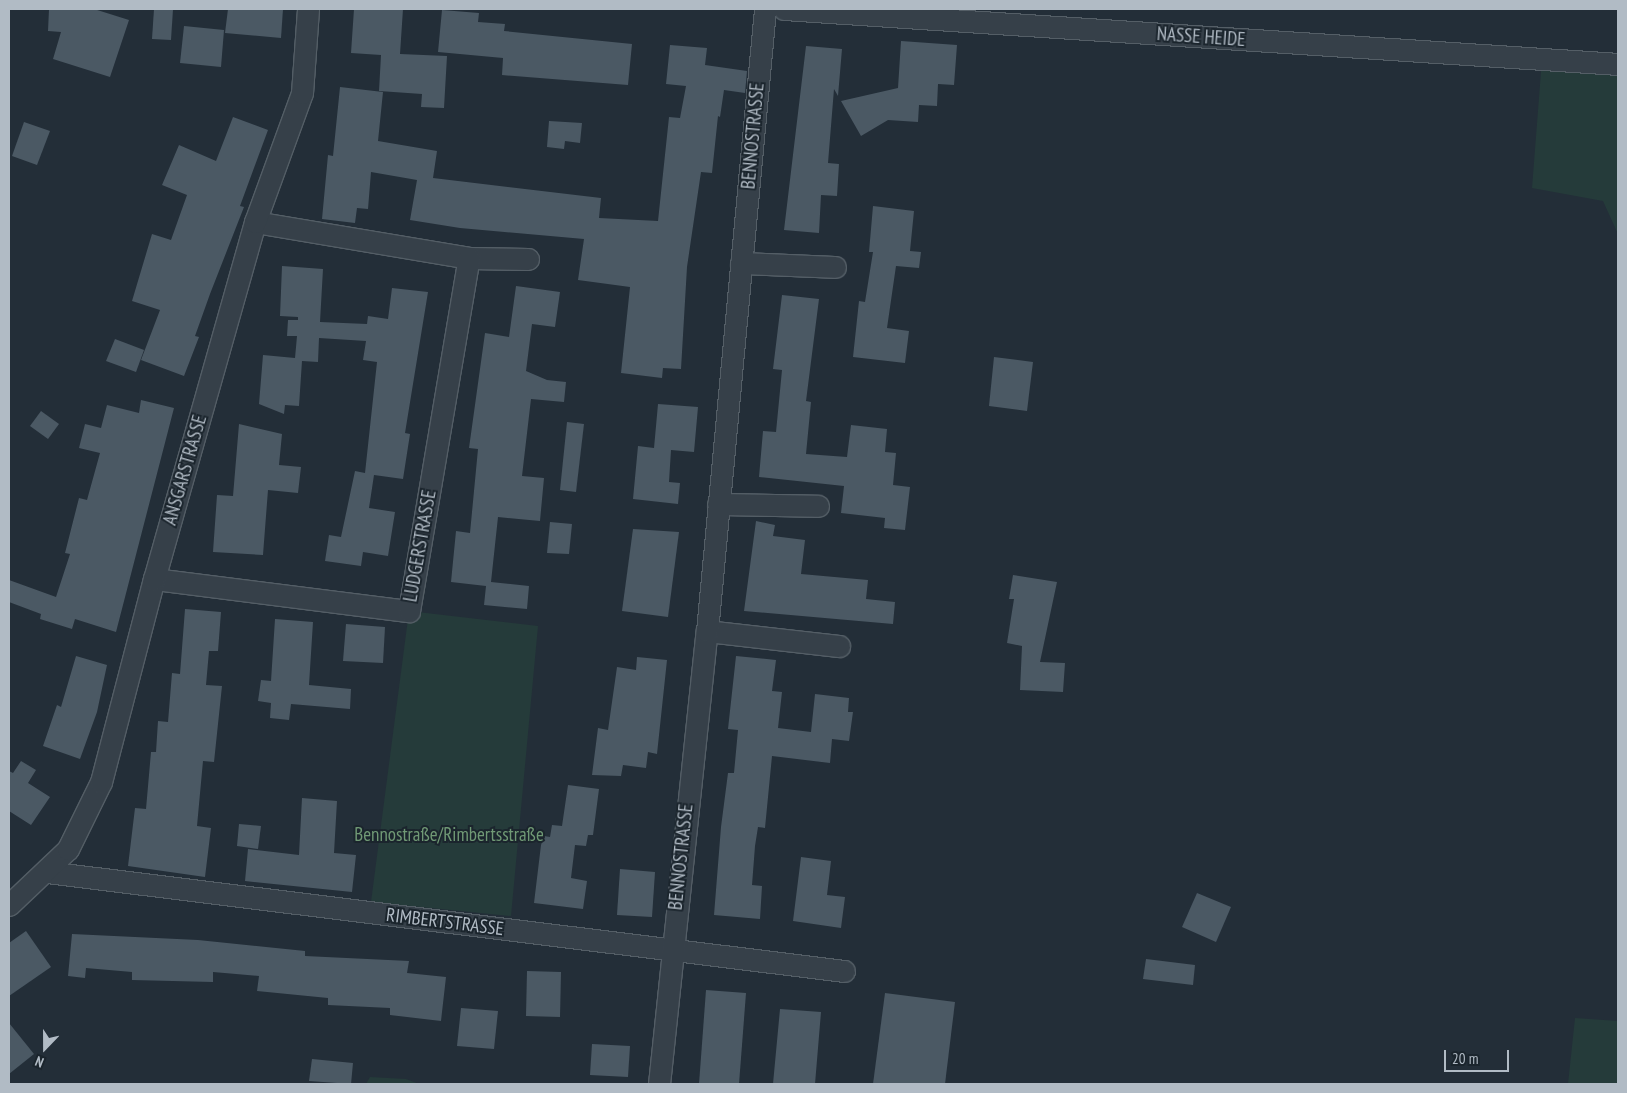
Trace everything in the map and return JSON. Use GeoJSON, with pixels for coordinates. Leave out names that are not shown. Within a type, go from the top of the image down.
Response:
{"type":"FeatureCollection","features":[{"type":"Feature","properties":{"kind":"street","name":"ANSGARSTRASSE"},"geometry":{"type":"LineString","coordinates":[[9,906],[47,872],[68,849],[101,782],[154,579],[255,222],[302,93],[308,9]]}},
{"type":"Feature","properties":{"kind":"street","name":"BENNOSTRASSE"},"geometry":{"type":"LineString","coordinates":[[658,1084],[707,631],[765,9]]}},
{"type":"Feature","properties":{"kind":"street","name":"NASSE HEIDE"},"geometry":{"type":"LineString","coordinates":[[784,9],[1618,64]]}},
{"type":"Feature","properties":{"kind":"street"},"geometry":{"type":"LineString","coordinates":[[255,222],[469,258],[528,259]]}},
{"type":"Feature","properties":{"kind":"street","name":"LUDGERSTRASSE"},"geometry":{"type":"LineString","coordinates":[[154,579],[409,611],[469,258]]}},
{"type":"Feature","properties":{"kind":"street"},"geometry":{"type":"LineString","coordinates":[[741,263],[836,267]]}},
{"type":"Feature","properties":{"kind":"street"},"geometry":{"type":"LineString","coordinates":[[718,504],[818,506]]}},
{"type":"Feature","properties":{"kind":"street"},"geometry":{"type":"LineString","coordinates":[[707,631],[839,646]]}},
{"type":"Feature","properties":{"kind":"street","name":"RIMBERTSTRASSE"},"geometry":{"type":"LineString","coordinates":[[47,872],[844,971]]}},
{"type":"Feature","properties":{"kind":"green space"},"geometry":{"type":"Polygon","coordinates":[[[1542,59],[1618,64],[1618,234],[1603,201],[1532,188],[1542,59]]]}},
{"type":"Feature","properties":{"kind":"green space","name":"Bennostraße/Rimbertsstraße"},"geometry":{"type":"Polygon","coordinates":[[[409,611],[538,626],[511,916],[371,902],[409,611]]]}},
{"type":"Feature","properties":{"kind":"green space"},"geometry":{"type":"Polygon","coordinates":[[[1575,1018],[1618,1021],[1618,1084],[1568,1084],[1575,1018]]]}},
{"type":"Feature","properties":{"kind":"green space"},"geometry":{"type":"Polygon","coordinates":[[[370,1077],[406,1079],[419,1084],[366,1084],[370,1077]]]}},
{"type":"Feature","properties":{"kind":"building"},"geometry":{"type":"Polygon","coordinates":[[[49,9],[94,9],[129,20],[110,77],[53,59],[61,32],[48,31],[49,9]]]}},
{"type":"Feature","properties":{"kind":"building"},"geometry":{"type":"Polygon","coordinates":[[[154,9],[173,9],[171,40],[152,39],[154,9]]]}},
{"type":"Feature","properties":{"kind":"building"},"geometry":{"type":"Polygon","coordinates":[[[228,9],[283,9],[281,38],[225,33],[228,9]]]}},
{"type":"Feature","properties":{"kind":"building"},"geometry":{"type":"Polygon","coordinates":[[[354,9],[403,9],[400,54],[447,56],[444,108],[421,107],[422,94],[379,91],[381,55],[351,53],[354,9]]]}},
{"type":"Feature","properties":{"kind":"building"},"geometry":{"type":"Polygon","coordinates":[[[442,10],[479,13],[478,22],[505,24],[504,31],[632,44],[628,85],[502,75],[503,58],[438,52],[442,10]]]}},
{"type":"Feature","properties":{"kind":"building"},"geometry":{"type":"Polygon","coordinates":[[[184,26],[224,30],[221,67],[180,63],[184,26]]]}},
{"type":"Feature","properties":{"kind":"building"},"geometry":{"type":"Polygon","coordinates":[[[901,41],[957,45],[954,85],[938,84],[937,106],[919,105],[918,122],[888,120],[861,136],[841,101],[898,88],[901,41]]]}},
{"type":"Feature","properties":{"kind":"building"},"geometry":{"type":"Polygon","coordinates":[[[670,45],[707,48],[705,65],[747,71],[745,93],[724,90],[720,117],[718,116],[712,173],[701,172],[687,267],[681,369],[663,368],[662,378],[621,373],[630,287],[578,280],[584,239],[460,228],[410,220],[417,180],[371,172],[368,209],[357,208],[355,223],[322,219],[328,155],[333,156],[340,87],[383,92],[378,141],[437,151],[433,178],[601,198],[599,218],[658,221],[669,117],[680,118],[686,86],[666,84],[670,45]]]}},
{"type":"Feature","properties":{"kind":"building"},"geometry":{"type":"Polygon","coordinates":[[[806,46],[842,49],[838,96],[834,89],[828,163],[839,164],[837,196],[821,195],[819,233],[784,230],[806,46]]]}},
{"type":"Feature","properties":{"kind":"building"},"geometry":{"type":"Polygon","coordinates":[[[233,117],[268,130],[240,206],[244,207],[195,336],[199,337],[184,376],[141,360],[160,310],[132,301],[152,234],[171,240],[187,195],[162,185],[179,145],[216,161],[233,117]]]}},
{"type":"Feature","properties":{"kind":"building"},"geometry":{"type":"Polygon","coordinates":[[[549,121],[582,123],[580,143],[565,141],[564,149],[547,147],[549,121]]]}},
{"type":"Feature","properties":{"kind":"building"},"geometry":{"type":"Polygon","coordinates":[[[24,122],[50,131],[37,165],[12,156],[24,122]]]}},
{"type":"Feature","properties":{"kind":"building"},"geometry":{"type":"Polygon","coordinates":[[[873,206],[914,211],[910,251],[921,252],[919,268],[896,266],[887,328],[909,331],[905,363],[853,357],[859,301],[865,302],[873,252],[869,252],[873,206]]]}},
{"type":"Feature","properties":{"kind":"building"},"geometry":{"type":"Polygon","coordinates":[[[282,266],[323,269],[320,322],[367,324],[368,316],[388,319],[392,288],[428,292],[405,433],[410,434],[403,479],[374,475],[369,508],[395,512],[388,556],[363,552],[361,566],[325,561],[329,535],[341,537],[355,471],[365,473],[377,362],[363,360],[366,341],[319,338],[318,362],[302,361],[299,406],[285,405],[284,414],[259,404],[263,355],[295,358],[297,336],[287,336],[288,320],[298,320],[298,317],[280,316],[282,266]]]}},
{"type":"Feature","properties":{"kind":"building"},"geometry":{"type":"Polygon","coordinates":[[[516,286],[560,292],[555,327],[532,324],[526,371],[547,380],[566,382],[564,402],[531,399],[522,476],[544,478],[540,521],[498,517],[491,582],[529,586],[527,609],[484,605],[486,586],[451,582],[456,531],[470,533],[478,449],[469,448],[485,333],[509,337],[516,286]]]}},
{"type":"Feature","properties":{"kind":"building"},"geometry":{"type":"Polygon","coordinates":[[[782,295],[819,299],[806,401],[811,402],[806,454],[847,457],[851,425],[887,429],[885,452],[896,453],[893,485],[910,487],[905,530],[884,528],[885,518],[841,513],[844,486],[759,477],[763,431],[776,432],[782,370],[773,369],[782,295]]]}},
{"type":"Feature","properties":{"kind":"building"},"geometry":{"type":"Polygon","coordinates":[[[115,339],[144,350],[136,372],[106,361],[115,339]]]}},
{"type":"Feature","properties":{"kind":"building"},"geometry":{"type":"Polygon","coordinates":[[[994,357],[1033,362],[1027,411],[989,406],[994,357]]]}},
{"type":"Feature","properties":{"kind":"building"},"geometry":{"type":"Polygon","coordinates":[[[141,400],[174,408],[116,632],[75,619],[72,629],[40,619],[41,614],[9,602],[9,580],[56,597],[70,554],[65,553],[79,498],[87,500],[100,453],[79,448],[85,424],[101,428],[107,405],[139,413],[141,400]]]}},
{"type":"Feature","properties":{"kind":"building"},"geometry":{"type":"Polygon","coordinates":[[[658,404],[698,407],[694,452],[671,450],[669,482],[680,483],[678,504],[633,499],[638,446],[654,448],[658,404]]]}},
{"type":"Feature","properties":{"kind":"building"},"geometry":{"type":"Polygon","coordinates":[[[41,411],[59,424],[48,439],[30,426],[41,411]]]}},
{"type":"Feature","properties":{"kind":"building"},"geometry":{"type":"Polygon","coordinates":[[[567,422],[584,424],[576,492],[560,490],[567,422]]]}},
{"type":"Feature","properties":{"kind":"building"},"geometry":{"type":"Polygon","coordinates":[[[239,424],[282,434],[279,465],[301,467],[298,493],[268,490],[263,555],[213,552],[217,495],[233,496],[239,424]]]}},
{"type":"Feature","properties":{"kind":"building"},"geometry":{"type":"Polygon","coordinates":[[[756,521],[775,525],[773,536],[805,540],[801,574],[868,580],[866,599],[895,602],[893,624],[744,611],[756,521]]]}},
{"type":"Feature","properties":{"kind":"building"},"geometry":{"type":"Polygon","coordinates":[[[550,522],[572,524],[569,554],[547,553],[550,522]]]}},
{"type":"Feature","properties":{"kind":"building"},"geometry":{"type":"Polygon","coordinates":[[[633,529],[679,532],[668,617],[622,611],[633,529]]]}},
{"type":"Feature","properties":{"kind":"building"},"geometry":{"type":"Polygon","coordinates":[[[1013,575],[1057,582],[1040,662],[1065,663],[1063,692],[1020,690],[1022,646],[1007,643],[1014,599],[1009,599],[1013,575]]]}},
{"type":"Feature","properties":{"kind":"building"},"geometry":{"type":"Polygon","coordinates":[[[185,609],[221,612],[218,651],[209,651],[206,685],[222,686],[214,762],[203,761],[197,826],[211,828],[205,877],[128,866],[135,808],[146,809],[151,752],[156,752],[158,721],[168,722],[172,673],[180,674],[185,609]]]}},
{"type":"Feature","properties":{"kind":"building"},"geometry":{"type":"Polygon","coordinates":[[[275,619],[313,622],[309,685],[351,689],[350,709],[291,704],[289,720],[270,718],[271,703],[258,701],[261,680],[271,681],[275,619]]]}},
{"type":"Feature","properties":{"kind":"building"},"geometry":{"type":"Polygon","coordinates":[[[346,624],[385,627],[383,663],[343,661],[346,624]]]}},
{"type":"Feature","properties":{"kind":"building"},"geometry":{"type":"Polygon","coordinates":[[[76,656],[107,665],[97,712],[80,759],[43,746],[57,705],[61,707],[76,656]]]}},
{"type":"Feature","properties":{"kind":"building"},"geometry":{"type":"Polygon","coordinates":[[[736,656],[776,660],[772,691],[782,692],[778,728],[811,732],[815,694],[849,698],[848,712],[853,712],[849,741],[832,739],[830,763],[772,756],[765,828],[758,827],[752,885],[762,886],[760,919],[714,915],[721,827],[728,773],[734,773],[738,730],[728,729],[736,656]]]}},
{"type":"Feature","properties":{"kind":"building"},"geometry":{"type":"Polygon","coordinates":[[[637,657],[667,660],[657,754],[648,752],[646,768],[623,765],[621,776],[592,775],[598,728],[608,730],[617,667],[636,670],[637,657]]]}},
{"type":"Feature","properties":{"kind":"building"},"geometry":{"type":"Polygon","coordinates":[[[21,761],[36,770],[28,783],[50,797],[31,825],[9,811],[9,771],[13,773],[21,761]]]}},
{"type":"Feature","properties":{"kind":"building"},"geometry":{"type":"Polygon","coordinates":[[[568,785],[599,789],[593,835],[588,835],[586,846],[575,845],[571,878],[587,881],[583,909],[534,903],[541,845],[544,836],[550,837],[552,825],[562,826],[568,785]]]}},
{"type":"Feature","properties":{"kind":"building"},"geometry":{"type":"Polygon","coordinates":[[[302,798],[337,801],[334,853],[356,855],[352,892],[245,881],[248,849],[299,855],[302,798]]]}},
{"type":"Feature","properties":{"kind":"building"},"geometry":{"type":"Polygon","coordinates":[[[239,824],[261,826],[258,849],[237,846],[239,824]]]}},
{"type":"Feature","properties":{"kind":"building"},"geometry":{"type":"Polygon","coordinates":[[[801,857],[831,861],[827,895],[845,897],[841,928],[793,921],[801,857]]]}},
{"type":"Feature","properties":{"kind":"building"},"geometry":{"type":"Polygon","coordinates":[[[620,869],[655,872],[652,917],[617,915],[620,869]]]}},
{"type":"Feature","properties":{"kind":"building"},"geometry":{"type":"Polygon","coordinates":[[[1197,893],[1231,907],[1216,942],[1182,927],[1197,893]]]}},
{"type":"Feature","properties":{"kind":"building"},"geometry":{"type":"Polygon","coordinates":[[[26,931],[51,967],[9,996],[9,943],[26,931]]]}},
{"type":"Feature","properties":{"kind":"building"},"geometry":{"type":"Polygon","coordinates":[[[72,934],[198,940],[305,951],[305,956],[409,961],[407,973],[446,977],[441,1021],[390,1015],[390,1008],[328,1005],[328,998],[257,991],[259,976],[213,972],[213,982],[132,980],[132,972],[86,968],[85,978],[68,976],[72,934]]]}},
{"type":"Feature","properties":{"kind":"building"},"geometry":{"type":"Polygon","coordinates":[[[1146,959],[1195,965],[1193,985],[1143,979],[1146,959]]]}},
{"type":"Feature","properties":{"kind":"building"},"geometry":{"type":"Polygon","coordinates":[[[527,971],[561,972],[560,1017],[526,1016],[527,971]]]}},
{"type":"Feature","properties":{"kind":"building"},"geometry":{"type":"Polygon","coordinates":[[[706,990],[746,993],[739,1084],[699,1084],[706,990]]]}},
{"type":"Feature","properties":{"kind":"building"},"geometry":{"type":"Polygon","coordinates":[[[885,993],[955,1002],[945,1084],[873,1084],[885,993]]]}},
{"type":"Feature","properties":{"kind":"building"},"geometry":{"type":"Polygon","coordinates":[[[461,1008],[498,1011],[494,1049],[457,1046],[461,1008]]]}},
{"type":"Feature","properties":{"kind":"building"},"geometry":{"type":"Polygon","coordinates":[[[780,1009],[821,1012],[815,1084],[773,1084],[780,1009]]]}},
{"type":"Feature","properties":{"kind":"building"},"geometry":{"type":"Polygon","coordinates":[[[9,1023],[34,1054],[9,1074],[9,1023]]]}},
{"type":"Feature","properties":{"kind":"building"},"geometry":{"type":"Polygon","coordinates":[[[592,1044],[630,1046],[628,1077],[590,1075],[592,1044]]]}},
{"type":"Feature","properties":{"kind":"building"},"geometry":{"type":"Polygon","coordinates":[[[312,1059],[353,1063],[351,1084],[309,1081],[312,1059]]]}}]}
